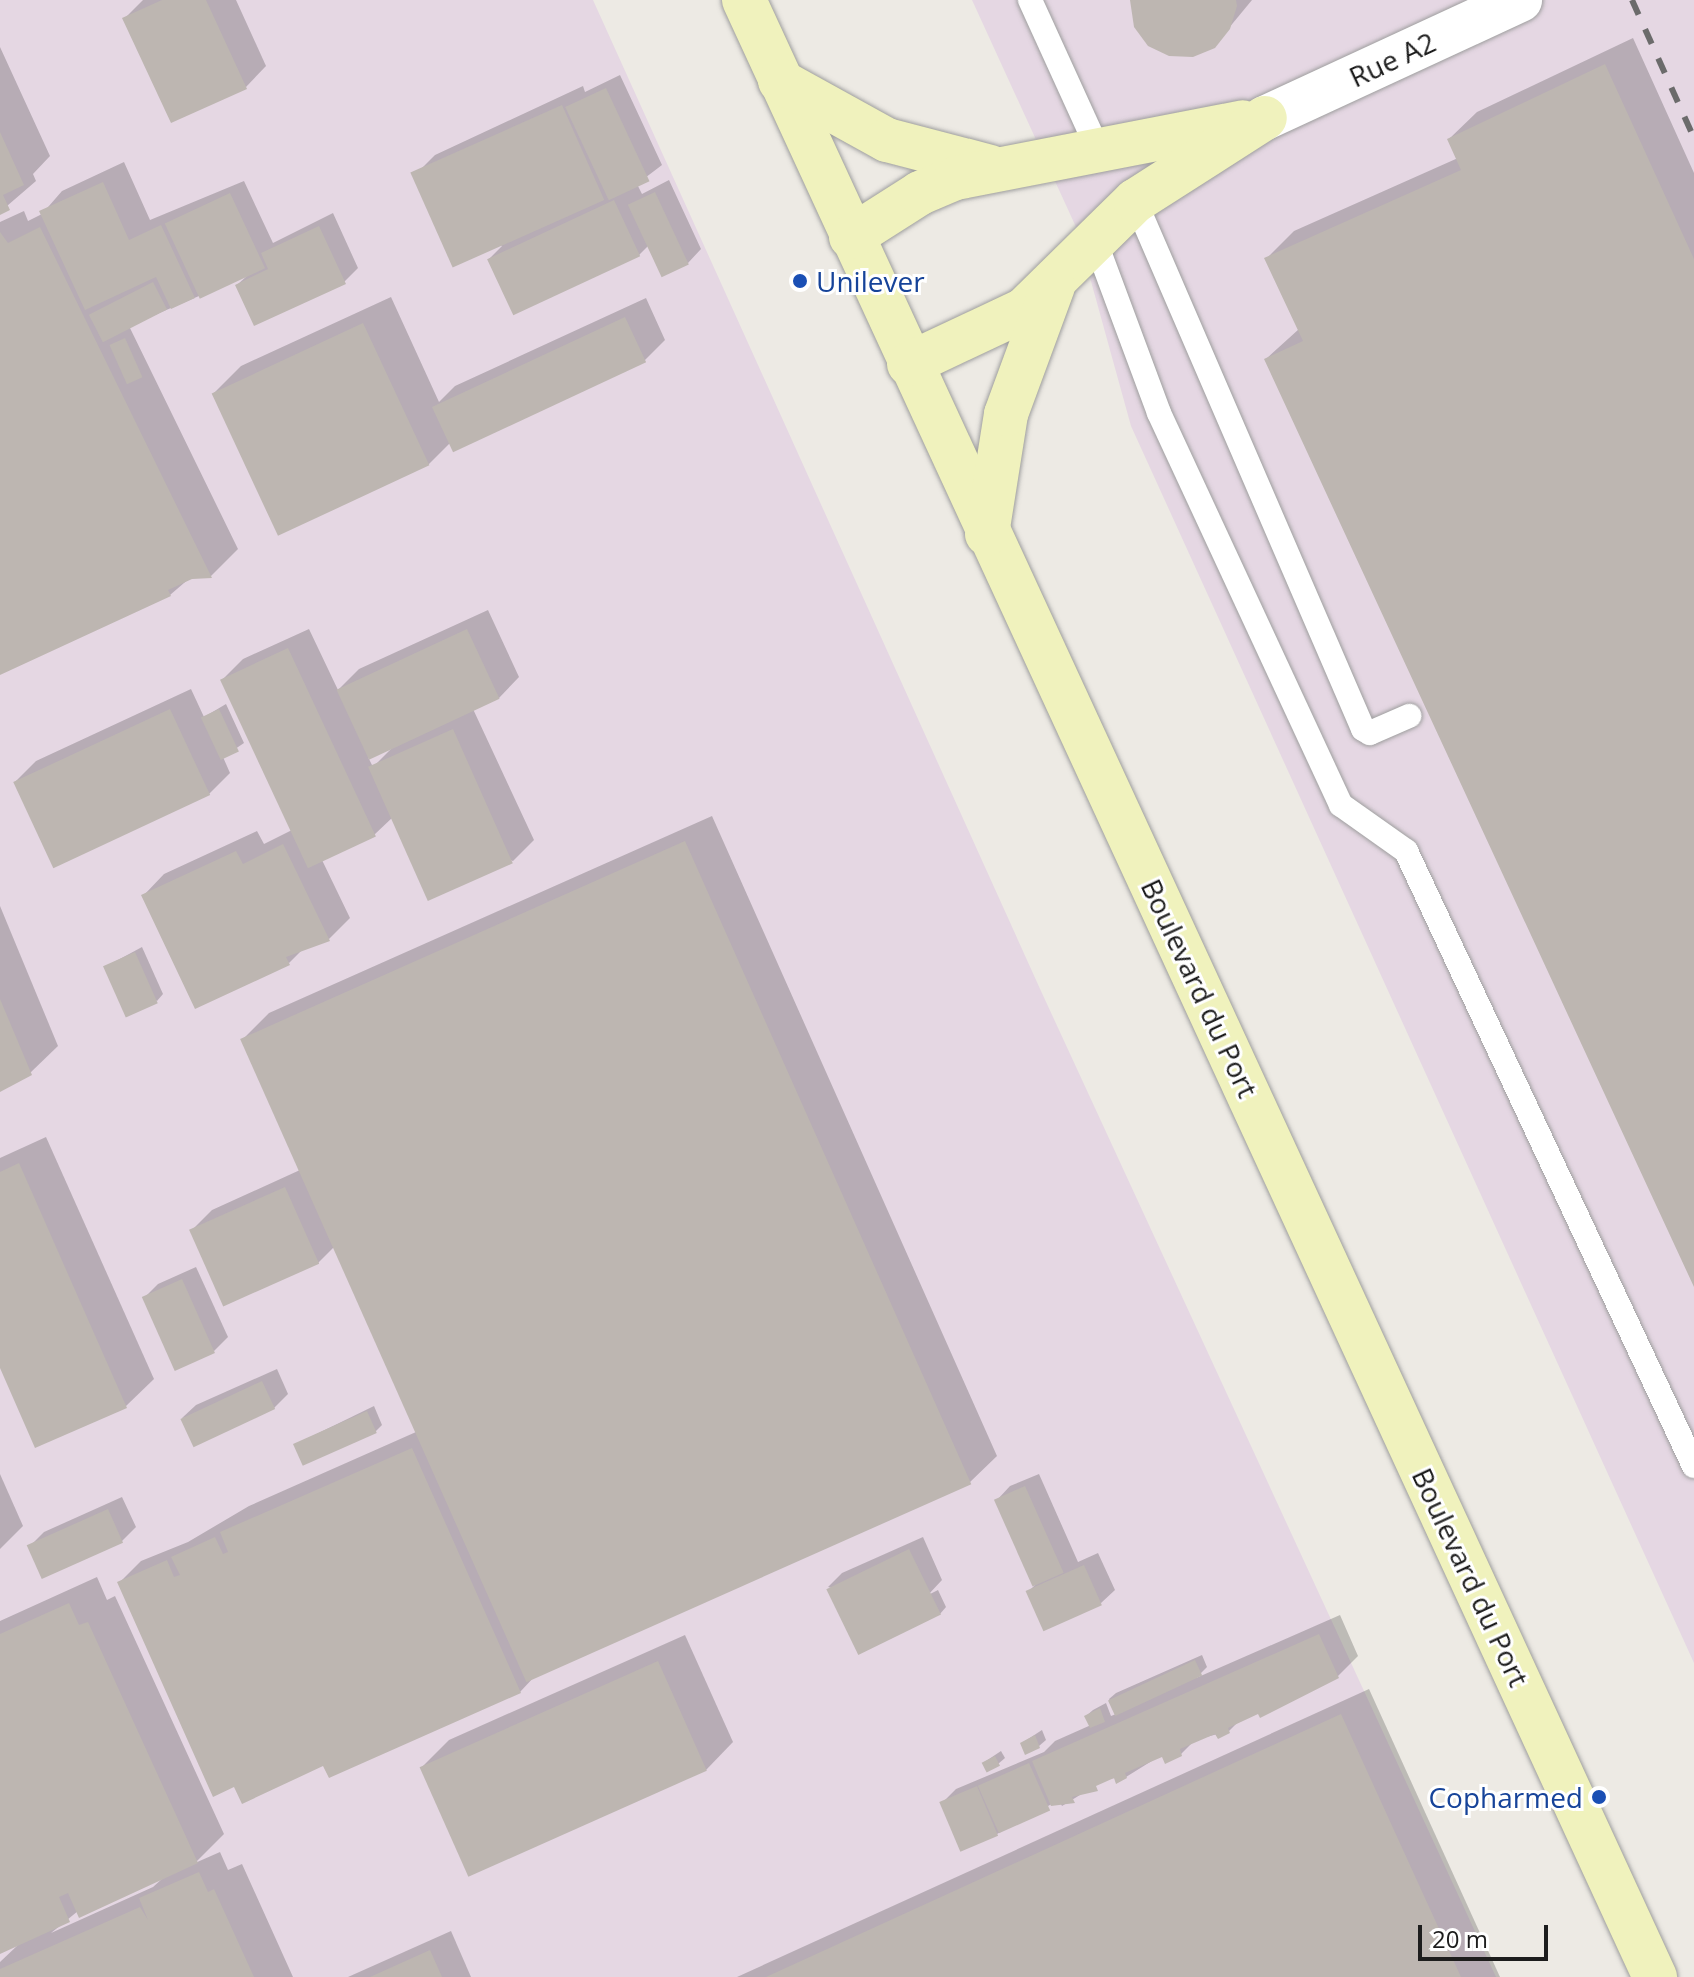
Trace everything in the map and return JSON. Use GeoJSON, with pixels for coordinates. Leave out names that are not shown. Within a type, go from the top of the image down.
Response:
{"type":"FeatureCollection","features":[{"type":"Feature","properties":{"kind":"main road","name":"Boulevard du Port"},"geometry":{"type":"LineString","coordinates":[[744,0],[987,534],[1655,1977]]}},
{"type":"Feature","properties":{"kind":"main road"},"geometry":{"type":"LineString","coordinates":[[780,81],[887,140],[1001,169]]}},
{"type":"Feature","properties":{"kind":"main road"},"geometry":{"type":"LineString","coordinates":[[851,237],[920,193],[956,178],[1265,118]]}},
{"type":"Feature","properties":{"kind":"main road"},"geometry":{"type":"LineString","coordinates":[[909,364],[993,328],[1055,282],[1094,238],[1135,201],[1265,118]]}},
{"type":"Feature","properties":{"kind":"main road"},"geometry":{"type":"LineString","coordinates":[[987,534],[1006,414],[1055,282]]}},
{"type":"Feature","properties":{"kind":"street","name":"Rue A2"},"geometry":{"type":"LineString","coordinates":[[1265,118],[1520,0]]}},
{"type":"Feature","properties":{"kind":"lane"},"geometry":{"type":"LineString","coordinates":[[1030,0],[1098,149]]}},
{"type":"Feature","properties":{"kind":"lane"},"geometry":{"type":"LineString","coordinates":[[1135,201],[1363,729],[1370,733],[1409,716]]}},
{"type":"Feature","properties":{"kind":"lane"},"geometry":{"type":"LineString","coordinates":[[1094,238],[1159,413],[1341,805],[1406,851],[1694,1466]]}},
{"type":"Feature","properties":{"kind":"shaded area"},"geometry":{"type":"Polygon","coordinates":[[[0,0],[593,0],[1041,991],[1496,1977],[0,1977],[0,0]]]}},
{"type":"Feature","properties":{"kind":"shaded area"},"geometry":{"type":"Polygon","coordinates":[[[972,0],[1694,0],[1694,1663],[1131,426],[1076,227],[972,0]]]}},
{"type":"Feature","properties":{"kind":"building"},"geometry":{"type":"Polygon","coordinates":[[[162,0],[206,0],[247,89],[171,123],[122,18],[162,0]]]}},
{"type":"Feature","properties":{"kind":"building"},"geometry":{"type":"Polygon","coordinates":[[[1130,0],[1236,0],[1237,6],[1230,29],[1215,48],[1193,57],[1169,56],[1148,46],[1134,27],[1130,0]]]}},
{"type":"Feature","properties":{"kind":"building"},"geometry":{"type":"Polygon","coordinates":[[[1605,64],[1694,259],[1694,1287],[1264,359],[1303,341],[1264,258],[1461,170],[1447,139],[1605,64]]]}},
{"type":"Feature","properties":{"kind":"building"},"geometry":{"type":"Polygon","coordinates":[[[606,88],[650,181],[609,200],[565,107],[606,88]]]}},
{"type":"Feature","properties":{"kind":"building"},"geometry":{"type":"Polygon","coordinates":[[[562,105],[604,200],[453,268],[410,173],[562,105]]]}},
{"type":"Feature","properties":{"kind":"building"},"geometry":{"type":"Polygon","coordinates":[[[0,132],[24,185],[3,195],[10,210],[0,215],[0,132]]]}},
{"type":"Feature","properties":{"kind":"building"},"geometry":{"type":"Polygon","coordinates":[[[103,182],[129,240],[161,225],[195,298],[171,309],[156,277],[85,310],[39,211],[103,182]]]}},
{"type":"Feature","properties":{"kind":"building"},"geometry":{"type":"Polygon","coordinates":[[[655,192],[689,265],[662,277],[628,205],[655,192]]]}},
{"type":"Feature","properties":{"kind":"building"},"geometry":{"type":"Polygon","coordinates":[[[230,193],[265,268],[200,299],[165,223],[230,193]]]}},
{"type":"Feature","properties":{"kind":"building"},"geometry":{"type":"Polygon","coordinates":[[[614,200],[640,256],[513,315],[487,259],[614,200]]]}},
{"type":"Feature","properties":{"kind":"building"},"geometry":{"type":"Polygon","coordinates":[[[319,226],[346,284],[254,326],[235,285],[268,269],[261,253],[319,226]]]}},
{"type":"Feature","properties":{"kind":"building"},"geometry":{"type":"Polygon","coordinates":[[[40,227],[212,578],[192,579],[168,590],[171,596],[0,675],[0,232],[8,243],[40,227]]]}},
{"type":"Feature","properties":{"kind":"building"},"geometry":{"type":"Polygon","coordinates":[[[153,282],[167,310],[103,342],[89,315],[153,282]]]}},
{"type":"Feature","properties":{"kind":"building"},"geometry":{"type":"Polygon","coordinates":[[[625,317],[646,362],[453,452],[432,407],[625,317]]]}},
{"type":"Feature","properties":{"kind":"building"},"geometry":{"type":"Polygon","coordinates":[[[363,323],[429,465],[278,536],[212,394],[363,323]]]}},
{"type":"Feature","properties":{"kind":"building"},"geometry":{"type":"Polygon","coordinates":[[[125,338],[142,377],[127,384],[109,345],[125,338]]]}},
{"type":"Feature","properties":{"kind":"building"},"geometry":{"type":"Polygon","coordinates":[[[467,629],[500,699],[369,760],[336,690],[467,629]]]}},
{"type":"Feature","properties":{"kind":"building"},"geometry":{"type":"Polygon","coordinates":[[[288,648],[376,837],[308,868],[220,680],[288,648]]]}},
{"type":"Feature","properties":{"kind":"building"},"geometry":{"type":"Polygon","coordinates":[[[170,709],[210,795],[53,868],[13,782],[170,709]]]}},
{"type":"Feature","properties":{"kind":"building"},"geometry":{"type":"Polygon","coordinates":[[[219,709],[239,752],[221,760],[201,717],[219,709]]]}},
{"type":"Feature","properties":{"kind":"building"},"geometry":{"type":"Polygon","coordinates":[[[453,729],[513,863],[428,901],[368,767],[453,729]]]}},
{"type":"Feature","properties":{"kind":"building"},"geometry":{"type":"Polygon","coordinates":[[[685,841],[971,1484],[526,1682],[240,1039],[685,841]]]}},
{"type":"Feature","properties":{"kind":"building"},"geometry":{"type":"Polygon","coordinates":[[[283,844],[330,941],[286,957],[290,965],[195,1009],[141,895],[236,851],[243,864],[283,844]]]}},
{"type":"Feature","properties":{"kind":"building"},"geometry":{"type":"Polygon","coordinates":[[[135,952],[158,1003],[126,1017],[103,966],[135,952]]]}},
{"type":"Feature","properties":{"kind":"building"},"geometry":{"type":"Polygon","coordinates":[[[0,999],[32,1075],[0,1092],[0,999]]]}},
{"type":"Feature","properties":{"kind":"building"},"geometry":{"type":"Polygon","coordinates":[[[19,1163],[127,1408],[35,1448],[0,1368],[0,1172],[19,1163]]]}},
{"type":"Feature","properties":{"kind":"building"},"geometry":{"type":"Polygon","coordinates":[[[285,1187],[319,1264],[223,1306],[189,1230],[285,1187]]]}},
{"type":"Feature","properties":{"kind":"building"},"geometry":{"type":"Polygon","coordinates":[[[182,1279],[215,1353],[175,1371],[142,1297],[182,1279]]]}},
{"type":"Feature","properties":{"kind":"building"},"geometry":{"type":"Polygon","coordinates":[[[262,1381],[275,1409],[194,1447],[180,1419],[262,1381]]]}},
{"type":"Feature","properties":{"kind":"building"},"geometry":{"type":"Polygon","coordinates":[[[367,1411],[377,1433],[303,1466],[293,1444],[367,1411]]]}},
{"type":"Feature","properties":{"kind":"building"},"geometry":{"type":"Polygon","coordinates":[[[412,1448],[521,1693],[329,1778],[323,1766],[242,1804],[234,1787],[213,1797],[117,1582],[167,1560],[174,1577],[180,1575],[171,1557],[215,1537],[223,1554],[228,1552],[220,1532],[412,1448]]]}},
{"type":"Feature","properties":{"kind":"building"},"geometry":{"type":"Polygon","coordinates":[[[1025,1486],[1064,1573],[1033,1587],[994,1500],[1025,1486]]]}},
{"type":"Feature","properties":{"kind":"building"},"geometry":{"type":"Polygon","coordinates":[[[108,1509],[123,1543],[42,1579],[27,1545],[108,1509]]]}},
{"type":"Feature","properties":{"kind":"building"},"geometry":{"type":"Polygon","coordinates":[[[909,1549],[941,1615],[858,1655],[826,1589],[909,1549]]]}},
{"type":"Feature","properties":{"kind":"building"},"geometry":{"type":"Polygon","coordinates":[[[1084,1565],[1102,1605],[1043,1631],[1026,1591],[1084,1565]]]}},
{"type":"Feature","properties":{"kind":"building"},"geometry":{"type":"Polygon","coordinates":[[[69,1603],[79,1625],[88,1622],[198,1863],[79,1918],[68,1893],[59,1897],[70,1922],[0,1954],[0,1634],[69,1603]]]}},
{"type":"Feature","properties":{"kind":"building"},"geometry":{"type":"Polygon","coordinates":[[[1319,1634],[1339,1678],[1260,1718],[1258,1714],[1228,1728],[1230,1733],[1218,1739],[1215,1734],[1180,1749],[1182,1756],[1165,1764],[1162,1757],[1125,1773],[1127,1778],[1116,1784],[1114,1778],[1096,1786],[1098,1791],[1072,1797],[1075,1803],[1051,1806],[1032,1761],[1319,1634]]]}},
{"type":"Feature","properties":{"kind":"building"},"geometry":{"type":"Polygon","coordinates":[[[1195,1660],[1202,1675],[1115,1716],[1108,1701],[1195,1660]]]}},
{"type":"Feature","properties":{"kind":"building"},"geometry":{"type":"Polygon","coordinates":[[[658,1661],[707,1771],[468,1877],[420,1767],[658,1661]]]}},
{"type":"Feature","properties":{"kind":"building"},"geometry":{"type":"Polygon","coordinates":[[[1100,1708],[1105,1722],[1090,1728],[1084,1716],[1100,1708]]]}},
{"type":"Feature","properties":{"kind":"building"},"geometry":{"type":"Polygon","coordinates":[[[1341,1714],[1461,1977],[766,1977],[1341,1714]]]}},
{"type":"Feature","properties":{"kind":"building"},"geometry":{"type":"Polygon","coordinates":[[[1035,1735],[1040,1748],[1025,1755],[1020,1743],[1035,1735]]]}},
{"type":"Feature","properties":{"kind":"building"},"geometry":{"type":"Polygon","coordinates":[[[995,1756],[1000,1766],[987,1773],[982,1763],[995,1756]]]}},
{"type":"Feature","properties":{"kind":"building"},"geometry":{"type":"Polygon","coordinates":[[[1029,1763],[1050,1811],[999,1833],[978,1786],[1029,1763]]]}},
{"type":"Feature","properties":{"kind":"building"},"geometry":{"type":"Polygon","coordinates":[[[977,1786],[998,1836],[960,1852],[939,1802],[977,1786]]]}},
{"type":"Feature","properties":{"kind":"building"},"geometry":{"type":"Polygon","coordinates":[[[199,1872],[208,1892],[214,1889],[254,1977],[0,1977],[0,1969],[140,1907],[148,1920],[139,1898],[199,1872]]]}},
{"type":"Feature","properties":{"kind":"building"},"geometry":{"type":"Polygon","coordinates":[[[430,1950],[442,1977],[370,1977],[430,1950]]]}},
{"type":"Feature","properties":{"kind":"railway"},"geometry":{"type":"LineString","coordinates":[[1632,0],[1694,138]]}},
{"type":"Feature","properties":{"kind":"place","name":"Unilever"},"geometry":{"type":"Point","coordinates":[800,281]}},
{"type":"Feature","properties":{"kind":"place","name":"Copharmed"},"geometry":{"type":"Point","coordinates":[1599,1797]}}]}
